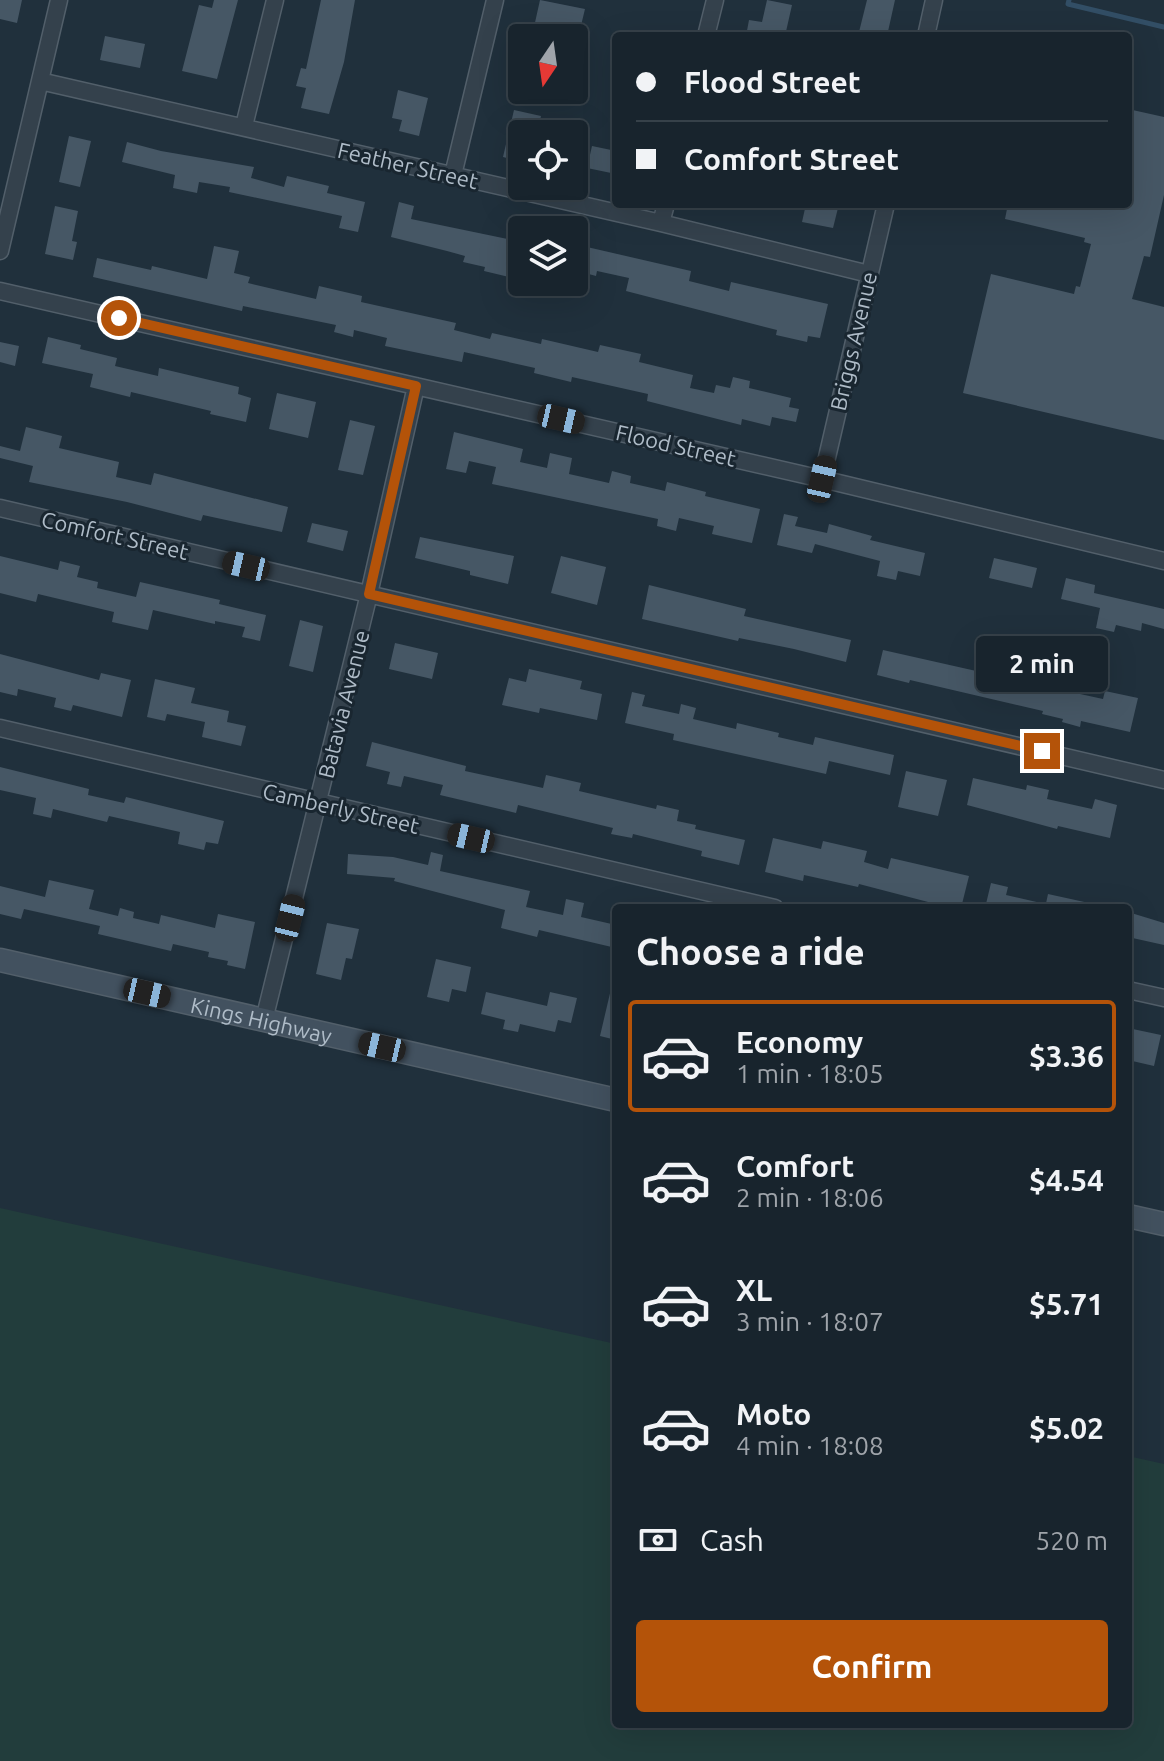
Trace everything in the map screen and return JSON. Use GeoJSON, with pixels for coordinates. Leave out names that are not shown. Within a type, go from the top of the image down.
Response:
{"type":"FeatureCollection","features":[{"type":"Feature","properties":{"kind":"street"},"geometry":{"type":"LineString","coordinates":[[0,251],[59,0]]}},
{"type":"Feature","properties":{"kind":"street"},"geometry":{"type":"LineString","coordinates":[[244,126],[275,0]]}},
{"type":"Feature","properties":{"kind":"street"},"geometry":{"type":"LineString","coordinates":[[453,175],[495,0]]}},
{"type":"Feature","properties":{"kind":"street"},"geometry":{"type":"LineString","coordinates":[[707,32],[715,0]]}},
{"type":"Feature","properties":{"kind":"street"},"geometry":{"type":"LineString","coordinates":[[927,32],[934,0]]}},
{"type":"Feature","properties":{"kind":"street","name":"Feather Street"},"geometry":{"type":"LineString","coordinates":[[40,81],[661,223],[869,274]]}},
{"type":"Feature","properties":{"kind":"street"},"geometry":{"type":"LineString","coordinates":[[661,223],[665,208]]}},
{"type":"Feature","properties":{"kind":"street","name":"Briggs Avenue"},"geometry":{"type":"LineString","coordinates":[[822,479],[885,208]]}},
{"type":"Feature","properties":{"kind":"street","name":"Flood Street"},"geometry":{"type":"LineString","coordinates":[[0,291],[822,479],[1164,561]]}},
{"type":"Feature","properties":{"kind":"street","name":"Batavia Avenue"},"geometry":{"type":"LineString","coordinates":[[264,1020],[369,594],[416,386]]}},
{"type":"Feature","properties":{"kind":"street","name":"Comfort Street"},"geometry":{"type":"LineString","coordinates":[[0,508],[1164,780]]}},
{"type":"Feature","properties":{"kind":"street","name":"Camberly Street"},"geometry":{"type":"LineString","coordinates":[[0,728],[758,904]]}},
{"type":"Feature","properties":{"kind":"street","name":"Kings Highway"},"geometry":{"type":"LineString","coordinates":[[0,960],[612,1099]]}},
{"type":"Feature","properties":{"kind":"street"},"geometry":{"type":"LineString","coordinates":[[1132,991],[1164,998]]}},
{"type":"Feature","properties":{"kind":"street"},"geometry":{"type":"LineString","coordinates":[[1132,1217],[1164,1224]]}},
{"type":"Feature","properties":{"kind":"green space"},"geometry":{"type":"Polygon","coordinates":[[[0,1208],[612,1343],[612,1728],[1132,1728],[1132,1457],[1164,1464],[1164,1761],[0,1761],[0,1208]]]}},
{"type":"Feature","properties":{"kind":"building"},"geometry":{"type":"Polygon","coordinates":[[[0,0],[22,0],[17,23],[0,19],[0,0]]]}},
{"type":"Feature","properties":{"kind":"building"},"geometry":{"type":"Polygon","coordinates":[[[214,0],[238,0],[217,79],[182,71],[199,5],[212,8],[214,0]]]}},
{"type":"Feature","properties":{"kind":"building"},"geometry":{"type":"Polygon","coordinates":[[[321,0],[355,0],[344,62],[329,114],[301,108],[306,88],[296,86],[301,68],[306,69],[321,0]]]}},
{"type":"Feature","properties":{"kind":"building"},"geometry":{"type":"Polygon","coordinates":[[[540,0],[585,9],[581,24],[535,24],[540,0]]]}},
{"type":"Feature","properties":{"kind":"building"},"geometry":{"type":"Polygon","coordinates":[[[767,0],[792,5],[786,32],[747,32],[749,20],[762,22],[767,0]]]}},
{"type":"Feature","properties":{"kind":"building"},"geometry":{"type":"Polygon","coordinates":[[[867,0],[895,0],[888,32],[859,32],[867,0]]]}},
{"type":"Feature","properties":{"kind":"building"},"geometry":{"type":"Polygon","coordinates":[[[105,36],[145,44],[140,68],[100,60],[105,36]]]}},
{"type":"Feature","properties":{"kind":"building"},"geometry":{"type":"Polygon","coordinates":[[[398,90],[428,98],[419,136],[399,131],[402,120],[392,118],[398,90]]]}},
{"type":"Feature","properties":{"kind":"building"},"geometry":{"type":"Polygon","coordinates":[[[514,110],[541,116],[540,120],[512,120],[514,110]]]}},
{"type":"Feature","properties":{"kind":"building"},"geometry":{"type":"Polygon","coordinates":[[[1132,110],[1164,117],[1164,195],[1150,257],[1144,256],[1132,299],[1164,307],[1164,440],[963,393],[991,274],[1074,294],[1076,286],[1080,287],[1091,244],[1084,242],[1085,238],[1005,219],[1007,208],[1132,208],[1132,110]]]}},
{"type":"Feature","properties":{"kind":"building"},"geometry":{"type":"Polygon","coordinates":[[[69,136],[91,141],[80,187],[59,182],[69,136]]]}},
{"type":"Feature","properties":{"kind":"building"},"geometry":{"type":"Polygon","coordinates":[[[508,136],[508,158],[503,157],[508,136]]]}},
{"type":"Feature","properties":{"kind":"building"},"geometry":{"type":"Polygon","coordinates":[[[127,142],[254,167],[251,178],[284,187],[287,176],[329,186],[327,193],[365,202],[358,232],[339,228],[342,216],[229,192],[230,187],[199,182],[197,193],[173,188],[175,175],[122,162],[127,142]]]}},
{"type":"Feature","properties":{"kind":"building"},"geometry":{"type":"Polygon","coordinates":[[[592,146],[612,150],[612,173],[588,168],[592,146]]]}},
{"type":"Feature","properties":{"kind":"building"},"geometry":{"type":"Polygon","coordinates":[[[399,202],[414,206],[411,219],[508,239],[508,277],[463,262],[465,256],[391,237],[399,202]]]}},
{"type":"Feature","properties":{"kind":"building"},"geometry":{"type":"Polygon","coordinates":[[[55,206],[78,211],[72,241],[77,242],[73,260],[45,254],[55,206]]]}},
{"type":"Feature","properties":{"kind":"building"},"geometry":{"type":"Polygon","coordinates":[[[805,208],[838,208],[833,228],[802,222],[805,208]]]}},
{"type":"Feature","properties":{"kind":"building"},"geometry":{"type":"Polygon","coordinates":[[[214,246],[239,251],[234,273],[250,277],[248,283],[316,299],[319,286],[362,296],[361,302],[456,323],[454,330],[490,339],[492,333],[541,344],[542,339],[598,352],[600,345],[641,354],[639,362],[693,375],[690,388],[714,393],[716,385],[730,388],[733,377],[750,381],[749,388],[791,398],[789,407],[799,409],[796,422],[772,417],[770,426],[742,419],[741,425],[647,401],[648,394],[572,377],[571,382],[534,373],[535,368],[464,352],[462,362],[385,346],[387,338],[354,330],[353,337],[334,332],[336,325],[243,306],[242,311],[93,277],[97,258],[151,270],[152,266],[207,279],[214,246]]]}},
{"type":"Feature","properties":{"kind":"building"},"geometry":{"type":"Polygon","coordinates":[[[588,247],[691,271],[689,281],[729,291],[731,282],[828,304],[820,338],[808,336],[807,342],[776,335],[777,330],[626,291],[629,278],[597,271],[596,276],[588,274],[588,247]]]}},
{"type":"Feature","properties":{"kind":"building"},"geometry":{"type":"Polygon","coordinates":[[[48,337],[117,358],[115,366],[158,376],[159,368],[239,387],[238,394],[251,398],[246,422],[131,392],[130,397],[90,387],[93,374],[42,363],[48,337]]]}},
{"type":"Feature","properties":{"kind":"building"},"geometry":{"type":"Polygon","coordinates":[[[0,342],[19,346],[15,366],[0,362],[0,342]]]}},
{"type":"Feature","properties":{"kind":"building"},"geometry":{"type":"Polygon","coordinates":[[[277,393],[316,402],[308,438],[269,429],[277,393]]]}},
{"type":"Feature","properties":{"kind":"building"},"geometry":{"type":"Polygon","coordinates":[[[350,420],[375,426],[363,475],[338,470],[350,420]]]}},
{"type":"Feature","properties":{"kind":"building"},"geometry":{"type":"Polygon","coordinates":[[[26,427],[62,436],[59,448],[119,462],[116,477],[151,485],[154,473],[288,507],[282,532],[203,515],[201,521],[29,482],[33,466],[0,458],[0,446],[20,451],[26,427]]]}},
{"type":"Feature","properties":{"kind":"building"},"geometry":{"type":"Polygon","coordinates":[[[454,432],[523,449],[520,462],[547,468],[550,453],[572,458],[569,474],[609,483],[612,471],[631,476],[630,483],[665,491],[667,482],[706,492],[705,496],[760,509],[752,543],[712,534],[714,526],[679,518],[676,531],[657,526],[658,519],[492,484],[496,467],[469,461],[466,473],[446,469],[454,432]]]}},
{"type":"Feature","properties":{"kind":"building"},"geometry":{"type":"Polygon","coordinates":[[[784,514],[798,517],[795,526],[827,533],[829,524],[872,536],[870,540],[925,553],[920,576],[898,571],[896,580],[877,576],[880,561],[815,544],[812,553],[777,545],[784,514]]]}},
{"type":"Feature","properties":{"kind":"building"},"geometry":{"type":"Polygon","coordinates":[[[312,523],[348,531],[343,551],[307,542],[312,523]]]}},
{"type":"Feature","properties":{"kind":"building"},"geometry":{"type":"Polygon","coordinates":[[[420,537],[514,556],[508,584],[415,558],[420,537]]]}},
{"type":"Feature","properties":{"kind":"building"},"geometry":{"type":"Polygon","coordinates":[[[0,556],[58,570],[60,561],[80,566],[77,577],[98,582],[97,588],[136,597],[140,582],[220,600],[219,604],[266,615],[260,641],[242,637],[245,627],[215,621],[215,624],[153,610],[148,630],[112,622],[114,612],[38,594],[36,602],[0,593],[0,556]]]}},
{"type":"Feature","properties":{"kind":"building"},"geometry":{"type":"Polygon","coordinates":[[[561,556],[606,567],[597,605],[551,593],[561,556]]]}},
{"type":"Feature","properties":{"kind":"building"},"geometry":{"type":"Polygon","coordinates":[[[994,558],[1037,568],[1032,588],[989,578],[994,558]]]}},
{"type":"Feature","properties":{"kind":"building"},"geometry":{"type":"Polygon","coordinates":[[[1066,578],[1095,585],[1094,593],[1164,609],[1164,629],[1142,623],[1141,631],[1116,625],[1114,632],[1096,628],[1100,608],[1061,599],[1066,578]]]}},
{"type":"Feature","properties":{"kind":"building"},"geometry":{"type":"Polygon","coordinates":[[[649,585],[746,609],[744,616],[851,640],[846,662],[642,619],[649,585]]]}},
{"type":"Feature","properties":{"kind":"building"},"geometry":{"type":"Polygon","coordinates":[[[300,620],[323,626],[313,672],[289,666],[300,620]]]}},
{"type":"Feature","properties":{"kind":"building"},"geometry":{"type":"Polygon","coordinates":[[[395,643],[438,653],[432,679],[389,669],[395,643]]]}},
{"type":"Feature","properties":{"kind":"building"},"geometry":{"type":"Polygon","coordinates":[[[883,650],[994,675],[996,666],[1022,673],[1019,683],[1048,689],[1103,699],[1105,691],[1138,698],[1130,732],[1081,721],[1080,727],[1042,714],[1043,711],[877,675],[883,650]]]}},
{"type":"Feature","properties":{"kind":"building"},"geometry":{"type":"Polygon","coordinates":[[[0,654],[99,680],[101,673],[131,680],[122,717],[73,705],[71,711],[54,707],[56,698],[18,689],[17,696],[0,692],[0,654]]]}},
{"type":"Feature","properties":{"kind":"building"},"geometry":{"type":"Polygon","coordinates":[[[529,669],[582,681],[580,689],[602,694],[597,720],[540,708],[539,713],[502,705],[509,678],[526,682],[529,669]]]}},
{"type":"Feature","properties":{"kind":"building"},"geometry":{"type":"Polygon","coordinates":[[[155,679],[195,688],[191,703],[229,711],[227,722],[246,726],[241,746],[202,737],[205,722],[167,714],[165,721],[147,717],[155,679]]]}},
{"type":"Feature","properties":{"kind":"building"},"geometry":{"type":"Polygon","coordinates":[[[632,692],[645,695],[642,706],[679,714],[681,704],[696,708],[693,719],[736,729],[737,723],[813,745],[815,737],[894,755],[890,775],[829,761],[826,774],[673,740],[674,734],[625,723],[632,692]]]}},
{"type":"Feature","properties":{"kind":"building"},"geometry":{"type":"Polygon","coordinates":[[[372,742],[466,766],[465,771],[543,788],[546,775],[581,783],[579,791],[656,809],[657,805],[679,810],[677,821],[696,825],[695,829],[745,840],[739,865],[701,856],[702,851],[633,834],[632,838],[611,834],[613,828],[518,805],[516,813],[440,795],[443,785],[404,776],[401,787],[387,784],[390,772],[366,766],[372,742]]]}},
{"type":"Feature","properties":{"kind":"building"},"geometry":{"type":"Polygon","coordinates":[[[0,767],[89,789],[88,795],[124,803],[126,797],[224,821],[218,844],[206,842],[204,850],[178,844],[180,832],[109,816],[107,822],[53,809],[51,818],[33,814],[36,798],[0,790],[0,767]]]}},
{"type":"Feature","properties":{"kind":"building"},"geometry":{"type":"Polygon","coordinates":[[[906,771],[947,780],[938,816],[898,807],[906,771]]]}},
{"type":"Feature","properties":{"kind":"building"},"geometry":{"type":"Polygon","coordinates":[[[973,778],[1026,790],[1027,785],[1049,790],[1047,799],[1092,809],[1095,799],[1117,805],[1110,838],[1058,826],[1057,829],[967,805],[973,778]]]}},
{"type":"Feature","properties":{"kind":"building"},"geometry":{"type":"Polygon","coordinates":[[[773,838],[821,849],[823,841],[867,851],[864,862],[888,869],[891,858],[969,876],[962,904],[932,904],[859,884],[858,887],[804,875],[803,881],[765,872],[773,838]]]}},
{"type":"Feature","properties":{"kind":"building"},"geometry":{"type":"Polygon","coordinates":[[[431,852],[443,855],[440,871],[530,891],[526,907],[563,915],[566,899],[584,903],[581,917],[612,924],[612,947],[539,930],[537,937],[501,928],[505,910],[394,881],[395,878],[347,874],[348,854],[393,857],[428,865],[431,852]]]}},
{"type":"Feature","properties":{"kind":"building"},"geometry":{"type":"Polygon","coordinates":[[[49,880],[94,890],[89,909],[118,916],[120,908],[134,912],[133,918],[159,924],[161,915],[215,928],[218,914],[255,922],[245,969],[208,957],[209,952],[173,944],[171,951],[98,934],[100,926],[24,909],[21,919],[0,914],[0,886],[45,897],[49,880]]]}},
{"type":"Feature","properties":{"kind":"building"},"geometry":{"type":"Polygon","coordinates":[[[991,883],[1008,887],[1006,895],[1041,903],[1041,904],[986,904],[991,883]]]}},
{"type":"Feature","properties":{"kind":"building"},"geometry":{"type":"Polygon","coordinates":[[[1048,894],[1089,903],[1089,904],[1046,904],[1048,894]]]}},
{"type":"Feature","properties":{"kind":"building"},"geometry":{"type":"Polygon","coordinates":[[[1132,913],[1164,923],[1164,945],[1132,938],[1132,913]]]}},
{"type":"Feature","properties":{"kind":"building"},"geometry":{"type":"Polygon","coordinates":[[[327,923],[359,929],[352,959],[346,958],[341,980],[316,974],[327,923]]]}},
{"type":"Feature","properties":{"kind":"building"},"geometry":{"type":"Polygon","coordinates":[[[436,959],[471,967],[466,992],[452,989],[449,1002],[427,997],[436,959]]]}},
{"type":"Feature","properties":{"kind":"building"},"geometry":{"type":"Polygon","coordinates":[[[611,989],[612,989],[612,1039],[600,1036],[611,989]]]}},
{"type":"Feature","properties":{"kind":"building"},"geometry":{"type":"Polygon","coordinates":[[[486,992],[547,1006],[550,992],[577,998],[571,1023],[558,1020],[555,1032],[520,1024],[518,1032],[503,1029],[505,1020],[481,1014],[486,992]]]}},
{"type":"Feature","properties":{"kind":"building"},"geometry":{"type":"Polygon","coordinates":[[[1132,1029],[1161,1035],[1154,1066],[1132,1061],[1132,1029]]]}},
{"type":"Feature","properties":{"kind":"waterway"},"geometry":{"type":"LineString","coordinates":[[1069,0],[1068,4],[1164,27]]}},
{"type":"Feature","properties":{"kind":"route"},"geometry":{"type":"LineString","coordinates":[[119,318],[416,386],[369,594],[1042,751]]}}]}
